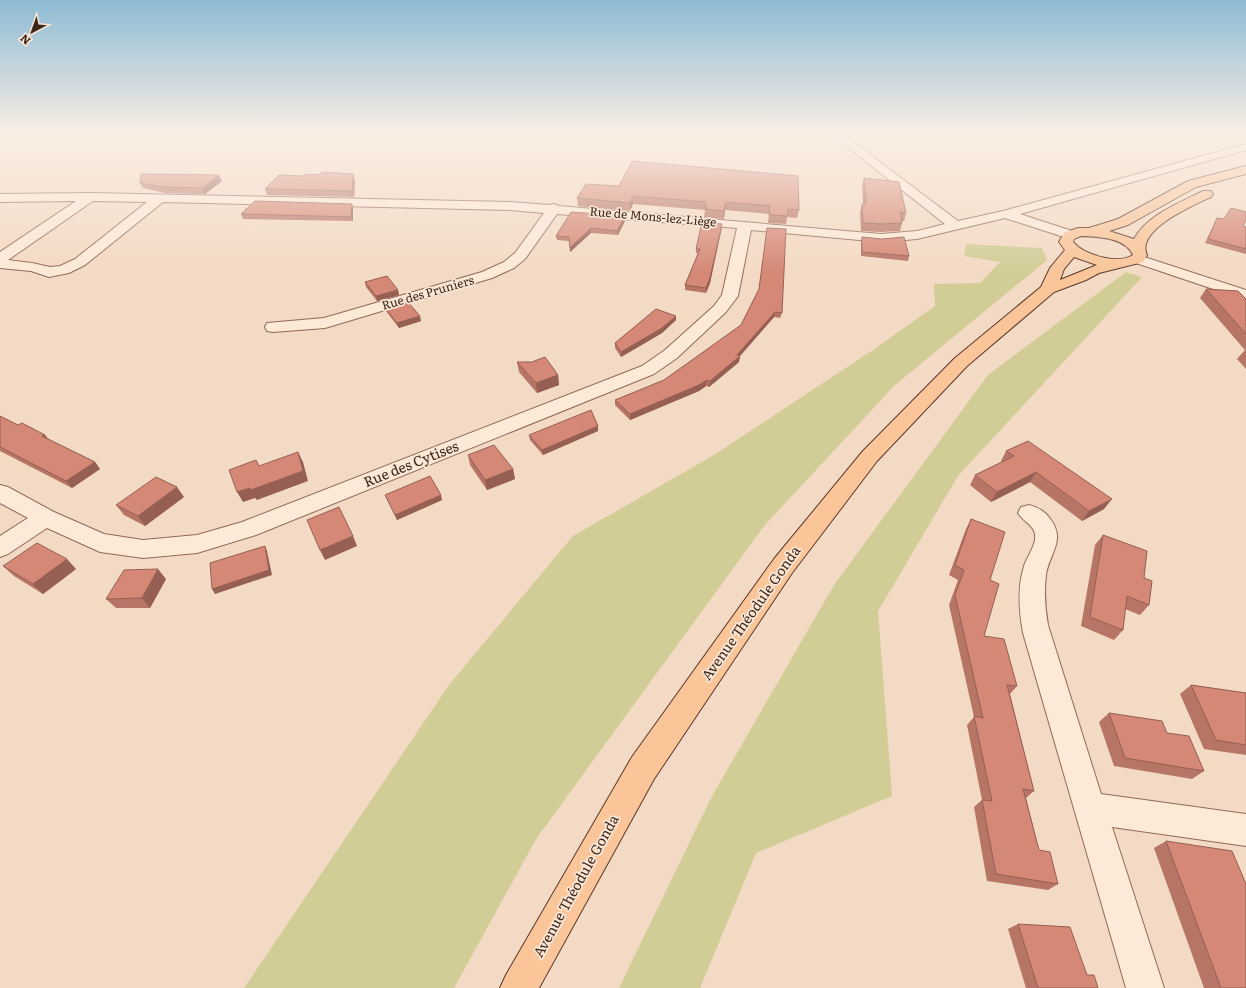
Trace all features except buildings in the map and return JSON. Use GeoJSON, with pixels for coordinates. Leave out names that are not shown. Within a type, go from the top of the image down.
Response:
{"type":"FeatureCollection","features":[{"type":"Feature","properties":{"kind":"main road"},"geometry":{"type":"LineString","coordinates":[[1121,263],[1100,261],[1085,256],[1073,250],[1066,242],[1067,238],[1070,235],[1101,230],[1123,222],[1192,184],[1207,180]]}},
{"type":"Feature","properties":{"kind":"main road"},"geometry":{"type":"LineString","coordinates":[[1139,255],[1141,237],[1160,220],[1190,202],[1234,180]]}},
{"type":"Feature","properties":{"kind":"main road"},"geometry":{"type":"LineString","coordinates":[[1089,232],[1119,238],[1131,244],[1139,255]]}},
{"type":"Feature","properties":{"kind":"main road","name":"Avenue Théodule Gonda"},"geometry":{"type":"LineString","coordinates":[[1048,289],[1057,268],[1073,250]]}},
{"type":"Feature","properties":{"kind":"main road","name":"Avenue Théodule Gonda"},"geometry":{"type":"LineString","coordinates":[[519,988],[643,768],[783,566],[870,456],[961,362],[1048,289],[1081,277],[1094,270],[1121,263],[1139,255]]}},
{"type":"Feature","properties":{"kind":"street"},"geometry":{"type":"LineString","coordinates":[[896,180],[956,226]]}},
{"type":"Feature","properties":{"kind":"street","name":"Rue de Mons-lez-Liège"},"geometry":{"type":"LineString","coordinates":[[0,198],[159,199],[554,208],[881,238],[917,236],[1006,214],[1129,180]]}},
{"type":"Feature","properties":{"kind":"street"},"geometry":{"type":"LineString","coordinates":[[0,259],[90,198]]}},
{"type":"Feature","properties":{"kind":"street"},"geometry":{"type":"LineString","coordinates":[[0,264],[32,267],[49,272],[64,270],[80,262],[159,199]]}},
{"type":"Feature","properties":{"kind":"street","name":"Rue des Pruniers"},"geometry":{"type":"LineString","coordinates":[[273,327],[325,322],[487,275],[509,265],[520,256],[554,208]]}},
{"type":"Feature","properties":{"kind":"street"},"geometry":{"type":"LineString","coordinates":[[1006,214],[1070,235]]}},
{"type":"Feature","properties":{"kind":"street","name":"Rue des Cytises"},"geometry":{"type":"LineString","coordinates":[[0,493],[46,518],[100,542],[143,549],[197,544],[248,529],[648,370],[671,354],[720,309],[730,296],[745,225]]}},
{"type":"Feature","properties":{"kind":"street"},"geometry":{"type":"LineString","coordinates":[[1139,255],[1245,295]]}},
{"type":"Feature","properties":{"kind":"street"},"geometry":{"type":"LineString","coordinates":[[1029,513],[1042,525],[1046,534],[1045,544],[1036,567],[1033,584],[1032,600],[1036,633],[1145,988]]}},
{"type":"Feature","properties":{"kind":"street"},"geometry":{"type":"LineString","coordinates":[[0,548],[46,518]]}},
{"type":"Feature","properties":{"kind":"street"},"geometry":{"type":"LineString","coordinates":[[1089,808],[1246,830]]}},
{"type":"Feature","properties":{"kind":"shaded area"},"geometry":{"type":"Polygon","coordinates":[[[966,244],[1042,248],[1047,260],[895,385],[764,526],[536,839],[454,988],[244,988],[449,685],[573,536],[714,455],[873,350],[935,306],[934,284],[980,283],[1000,262],[964,256],[966,244]]]}},
{"type":"Feature","properties":{"kind":"shaded area"},"geometry":{"type":"Polygon","coordinates":[[[1126,272],[1142,277],[958,476],[878,611],[892,796],[756,853],[700,988],[619,988],[711,798],[834,585],[988,375],[1126,272]]]}}]}
